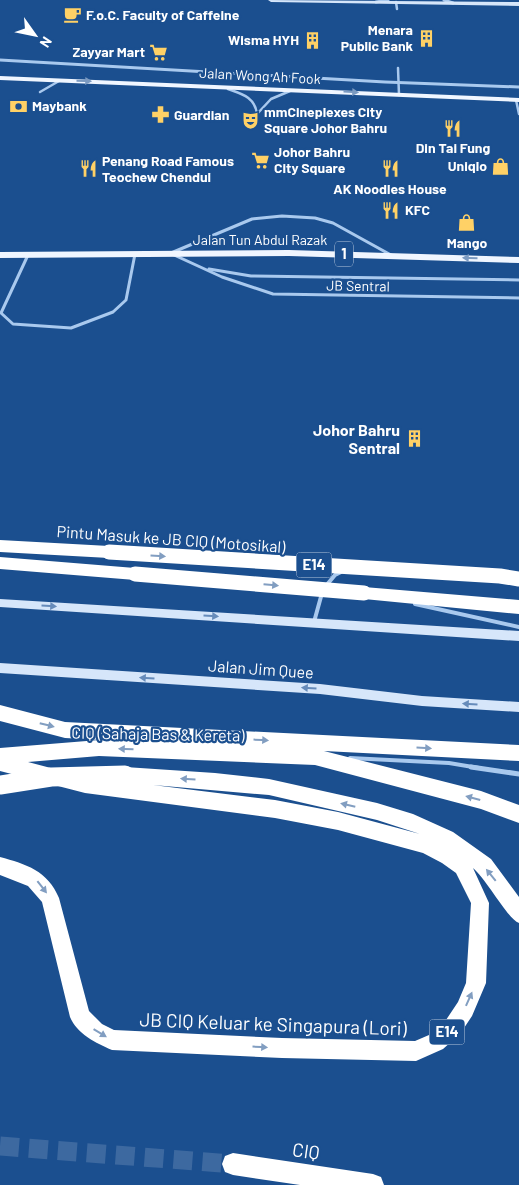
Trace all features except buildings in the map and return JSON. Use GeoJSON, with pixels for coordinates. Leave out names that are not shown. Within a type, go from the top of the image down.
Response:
{"type":"FeatureCollection","features":[{"type":"Feature","properties":{"kind":"highway","name":"Pintu Masuk ke JB CIQ (Motosikal)"},"geometry":{"type":"LineString","coordinates":[[0,546],[500,576],[514,575]]}},
{"type":"Feature","properties":{"kind":"highway","name":"E14"},"geometry":{"type":"LineString","coordinates":[[0,563],[519,607]]}},
{"type":"Feature","properties":{"kind":"highway"},"geometry":{"type":"LineString","coordinates":[[0,713],[65,730],[519,752]]}},
{"type":"Feature","properties":{"kind":"highway","name":"CIQ (Sahaja Bas & Kereta)"},"geometry":{"type":"LineString","coordinates":[[0,756],[99,748],[315,757],[481,800],[519,814]]}},
{"type":"Feature","properties":{"kind":"highway","name":"JB CIQ Keluar ke Singapura (Lori)"},"geometry":{"type":"LineString","coordinates":[[0,763],[85,785],[275,809],[338,822],[426,845],[462,867],[472,883],[480,903],[476,983],[465,1009],[453,1027],[436,1042],[416,1051],[282,1048],[112,1040],[95,1031],[80,1017],[50,898],[43,886],[31,875],[0,866]]}},
{"type":"Feature","properties":{"kind":"highway"},"geometry":{"type":"LineString","coordinates":[[0,785],[52,777],[125,775],[205,780],[270,788],[395,816],[425,826],[453,840],[479,860],[519,914]]}},
{"type":"Feature","properties":{"kind":"highway","name":"CIQ"},"geometry":{"type":"LineString","coordinates":[[233,1164],[373,1185]]}},
{"type":"Feature","properties":{"kind":"main road"},"geometry":{"type":"LineString","coordinates":[[271,0],[519,4]]}},
{"type":"Feature","properties":{"kind":"main road","name":"Jalan Wong Ah Fook"},"geometry":{"type":"LineString","coordinates":[[2,79],[518,100]]}},
{"type":"Feature","properties":{"kind":"main road","name":"Jalan Tun Abdul Razak"},"geometry":{"type":"LineString","coordinates":[[0,255],[289,253],[519,260]]}},
{"type":"Feature","properties":{"kind":"main road"},"geometry":{"type":"LineString","coordinates":[[0,603],[519,636]]}},
{"type":"Feature","properties":{"kind":"main road","name":"Jalan Jim Quee"},"geometry":{"type":"LineString","coordinates":[[0,668],[320,689],[422,701],[519,706]]}},
{"type":"Feature","properties":{"kind":"street"},"geometry":{"type":"LineString","coordinates":[[371,2],[388,0]]}},
{"type":"Feature","properties":{"kind":"street"},"geometry":{"type":"LineString","coordinates":[[444,0],[454,4]]}},
{"type":"Feature","properties":{"kind":"street"},"geometry":{"type":"LineString","coordinates":[[0,60],[398,83],[519,87]]}},
{"type":"Feature","properties":{"kind":"lane"},"geometry":{"type":"LineString","coordinates":[[396,2],[398,9]]}},
{"type":"Feature","properties":{"kind":"lane"},"geometry":{"type":"LineString","coordinates":[[398,68],[400,95]]}},
{"type":"Feature","properties":{"kind":"lane"},"geometry":{"type":"LineString","coordinates":[[40,92],[60,80]]}},
{"type":"Feature","properties":{"kind":"lane"},"geometry":{"type":"LineString","coordinates":[[223,87],[246,95],[256,105],[257,114],[265,103],[277,94],[297,90]]}},
{"type":"Feature","properties":{"kind":"lane"},"geometry":{"type":"LineString","coordinates":[[518,100],[519,114]]}},
{"type":"Feature","properties":{"kind":"lane"},"geometry":{"type":"LineString","coordinates":[[169,253],[252,219],[264,217],[318,219],[331,223],[392,256]]}},
{"type":"Feature","properties":{"kind":"lane","name":"JB Sentral"},"geometry":{"type":"LineString","coordinates":[[169,253],[222,277],[273,294],[519,298]]}},
{"type":"Feature","properties":{"kind":"lane"},"geometry":{"type":"LineString","coordinates":[[28,255],[1,313],[13,324],[71,328],[113,312],[126,300],[135,254]]}},
{"type":"Feature","properties":{"kind":"lane","name":"JB Sentral"},"geometry":{"type":"LineString","coordinates":[[202,268],[250,276],[519,280]]}},
{"type":"Feature","properties":{"kind":"lane"},"geometry":{"type":"LineString","coordinates":[[314,622],[320,596],[328,582],[335,575],[346,571],[514,575]]}},
{"type":"Feature","properties":{"kind":"lane","name":"E14"},"geometry":{"type":"LineString","coordinates":[[364,593],[469,614],[519,627]]}},
{"type":"Feature","properties":{"kind":"lane"},"geometry":{"type":"LineString","coordinates":[[315,757],[449,763],[519,774]]}},
{"type":"Feature","properties":{"kind":"tunnel"},"geometry":{"type":"LineString","coordinates":[[0,1146],[233,1164]]}},
{"type":"Feature","properties":{"kind":"place","name":"F.o.C. Faculty of Caffeine"},"geometry":{"type":"Point","coordinates":[72,15]}},
{"type":"Feature","properties":{"kind":"place","name":"Menara Public Bank"},"geometry":{"type":"Point","coordinates":[427,38]}},
{"type":"Feature","properties":{"kind":"place","name":"Wisma HYH"},"geometry":{"type":"Point","coordinates":[313,40]}},
{"type":"Feature","properties":{"kind":"place","name":"Zayyar Mart"},"geometry":{"type":"Point","coordinates":[159,52]}},
{"type":"Feature","properties":{"kind":"place","name":"Maybank"},"geometry":{"type":"Point","coordinates":[18,106]}},
{"type":"Feature","properties":{"kind":"place","name":"Guardian"},"geometry":{"type":"Point","coordinates":[160,115]}},
{"type":"Feature","properties":{"kind":"place","name":"mmCineplexes City Square Johor Bahru"},"geometry":{"type":"Point","coordinates":[250,120]}},
{"type":"Feature","properties":{"kind":"place","name":"Din Tai Fung"},"geometry":{"type":"Point","coordinates":[453,128]}},
{"type":"Feature","properties":{"kind":"place","name":"Johor Bahru City Square"},"geometry":{"type":"Point","coordinates":[260,160]}},
{"type":"Feature","properties":{"kind":"place","name":"Uniqlo"},"geometry":{"type":"Point","coordinates":[501,166]}},
{"type":"Feature","properties":{"kind":"place","name":"Penang Road Famous Teochew Chendul"},"geometry":{"type":"Point","coordinates":[88,169]}},
{"type":"Feature","properties":{"kind":"place","name":"AK Noodles House"},"geometry":{"type":"Point","coordinates":[390,169]}},
{"type":"Feature","properties":{"kind":"place","name":"KFC"},"geometry":{"type":"Point","coordinates":[391,210]}},
{"type":"Feature","properties":{"kind":"place","name":"Mango"},"geometry":{"type":"Point","coordinates":[467,223]}},
{"type":"Feature","properties":{"kind":"place","name":"Johor Bahru Sentral"},"geometry":{"type":"Point","coordinates":[414,439]}}]}
